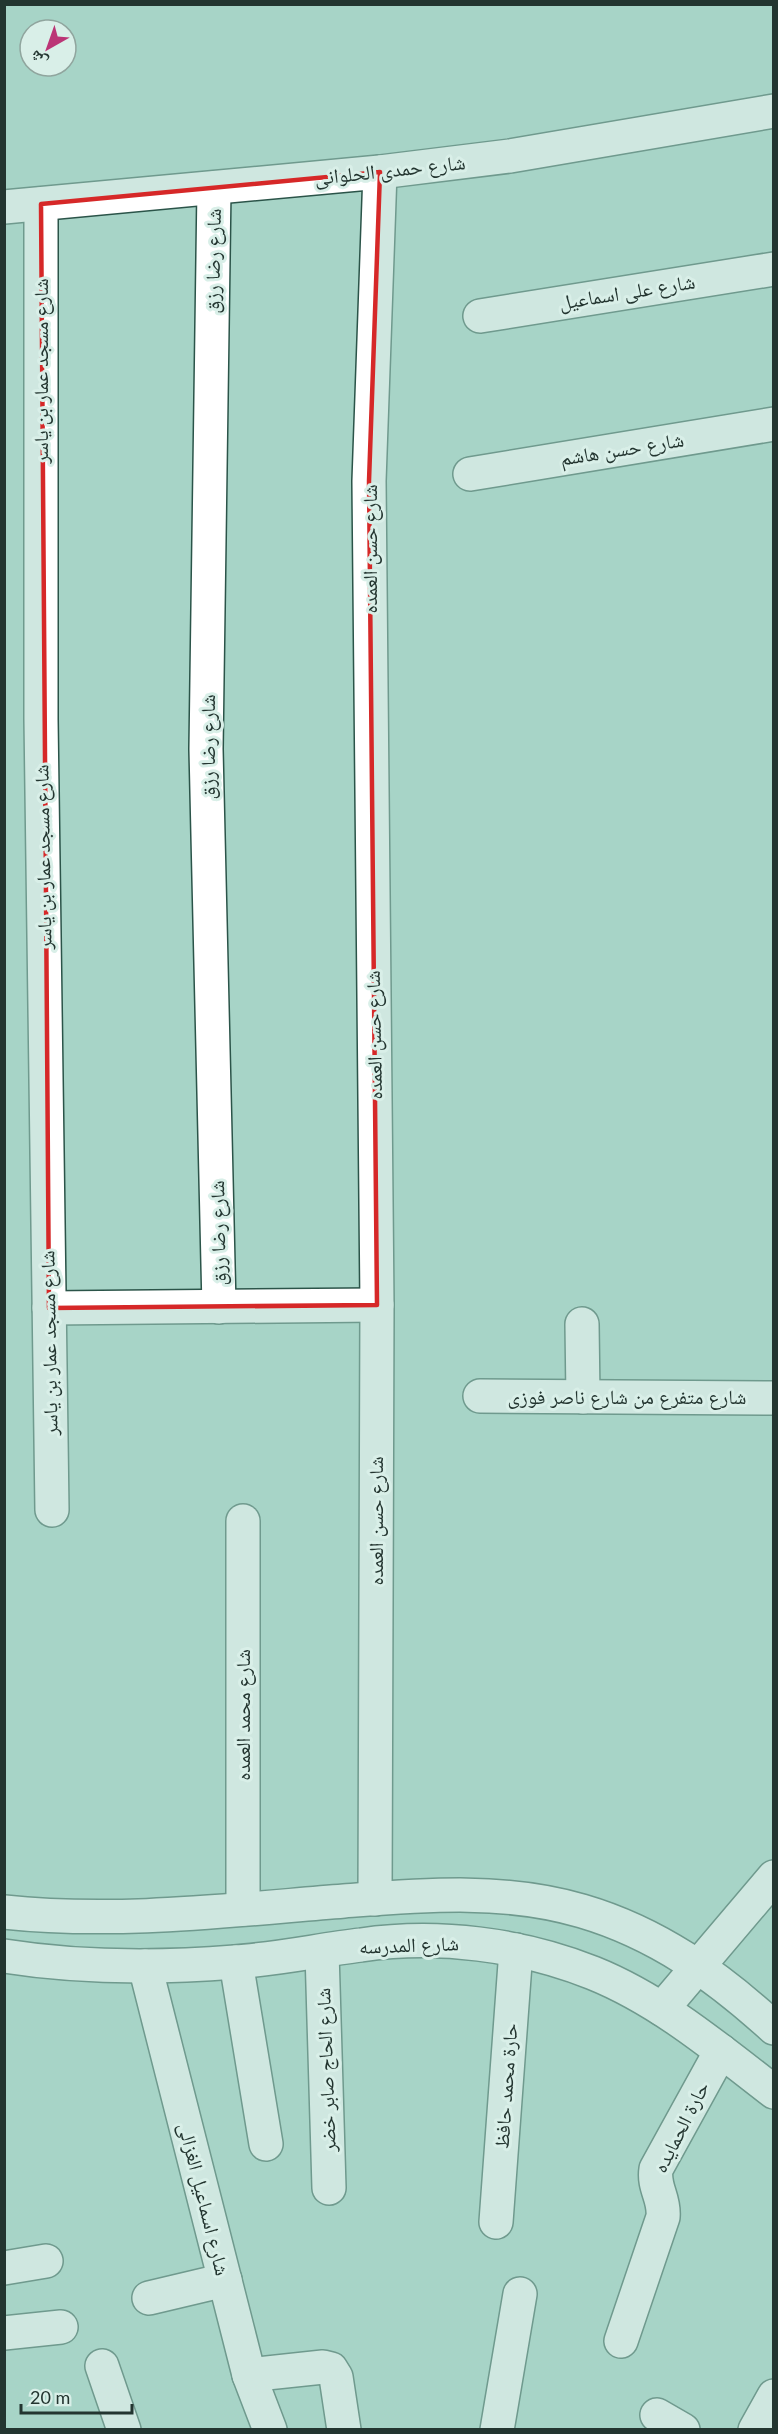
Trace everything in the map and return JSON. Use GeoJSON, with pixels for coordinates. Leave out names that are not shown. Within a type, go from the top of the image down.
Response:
{"type":"FeatureCollection","features":[{"type":"Feature","properties":{"kind":"street","name":"شارع حمدى الحلوانى"},"geometry":{"type":"LineString","coordinates":[[4,207],[380,172],[510,156],[774,111]]}},
{"type":"Feature","properties":{"kind":"street","name":"شارع حسن العمده"},"geometry":{"type":"LineString","coordinates":[[375,1899],[377,1305],[369,481],[380,172]]}},
{"type":"Feature","properties":{"kind":"street","name":"شارع رضا رزق"},"geometry":{"type":"LineString","coordinates":[[214,188],[206,749],[219,1307]]}},
{"type":"Feature","properties":{"kind":"street","name":"شارع مسجد عمار بن ياسر"},"geometry":{"type":"LineString","coordinates":[[41,204],[41,719],[52,1510]]}},
{"type":"Feature","properties":{"kind":"street","name":"شارع على اسماعيل"},"geometry":{"type":"LineString","coordinates":[[480,316],[774,269]]}},
{"type":"Feature","properties":{"kind":"street","name":"شارع حسن هاشم"},"geometry":{"type":"LineString","coordinates":[[470,474],[774,424]]}},
{"type":"Feature","properties":{"kind":"street"},"geometry":{"type":"LineString","coordinates":[[49,1308],[377,1305]]}},
{"type":"Feature","properties":{"kind":"street"},"geometry":{"type":"LineString","coordinates":[[582,1324],[583,1397]]}},
{"type":"Feature","properties":{"kind":"street","name":"شارع متفرع من شارع ناصر فوزى"},"geometry":{"type":"LineString","coordinates":[[480,1396],[774,1398]]}},
{"type":"Feature","properties":{"kind":"street","name":"شارع محمد العمده"},"geometry":{"type":"LineString","coordinates":[[243,1521],[243,1909]]}},
{"type":"Feature","properties":{"kind":"street"},"geometry":{"type":"LineString","coordinates":[[662,2009],[774,1877]]}},
{"type":"Feature","properties":{"kind":"street"},"geometry":{"type":"LineString","coordinates":[[4,1912],[135,1917],[375,1899],[475,1895],[518,1898],[582,1911],[643,1934],[699,1966],[723,1983],[774,2028]]}},
{"type":"Feature","properties":{"kind":"street","name":"شارع المدرسه"},"geometry":{"type":"LineString","coordinates":[[4,1956],[78,1964],[145,1966],[236,1962],[400,1941],[458,1942],[516,1950],[592,1973],[628,1989],[662,2009],[774,2092]]}},
{"type":"Feature","properties":{"kind":"street","name":"حارة محمد حافظ"},"geometry":{"type":"LineString","coordinates":[[496,2222],[516,1950]]}},
{"type":"Feature","properties":{"kind":"street","name":"شارع الحاج صابر خضر"},"geometry":{"type":"LineString","coordinates":[[322,1952],[329,2188]]}},
{"type":"Feature","properties":{"kind":"street"},"geometry":{"type":"LineString","coordinates":[[236,1962],[266,2144]]}},
{"type":"Feature","properties":{"kind":"street","name":"شارع اسماعيل الغزالى"},"geometry":{"type":"LineString","coordinates":[[145,1966],[249,2375],[270,2430]]}},
{"type":"Feature","properties":{"kind":"street","name":"حارة الحمايده"},"geometry":{"type":"LineString","coordinates":[[621,2341],[663,2217],[665,2204],[654,2181],[656,2169],[721,2051]]}},
{"type":"Feature","properties":{"kind":"street"},"geometry":{"type":"LineString","coordinates":[[4,2268],[46,2261]]}},
{"type":"Feature","properties":{"kind":"street"},"geometry":{"type":"LineString","coordinates":[[149,2298],[225,2280]]}},
{"type":"Feature","properties":{"kind":"street"},"geometry":{"type":"LineString","coordinates":[[497,2430],[520,2294]]}},
{"type":"Feature","properties":{"kind":"street"},"geometry":{"type":"LineString","coordinates":[[4,2333],[61,2327]]}},
{"type":"Feature","properties":{"kind":"street"},"geometry":{"type":"LineString","coordinates":[[102,2366],[124,2430]]}},
{"type":"Feature","properties":{"kind":"street"},"geometry":{"type":"LineString","coordinates":[[249,2375],[323,2367],[331,2369],[336,2377],[344,2430]]}},
{"type":"Feature","properties":{"kind":"street"},"geometry":{"type":"LineString","coordinates":[[755,2430],[774,2396]]}},
{"type":"Feature","properties":{"kind":"highlighted area"},"geometry":{"type":"Polygon","coordinates":[[[380,172],[369,481],[377,1305],[49,1308],[41,204],[380,172]]]}}]}
